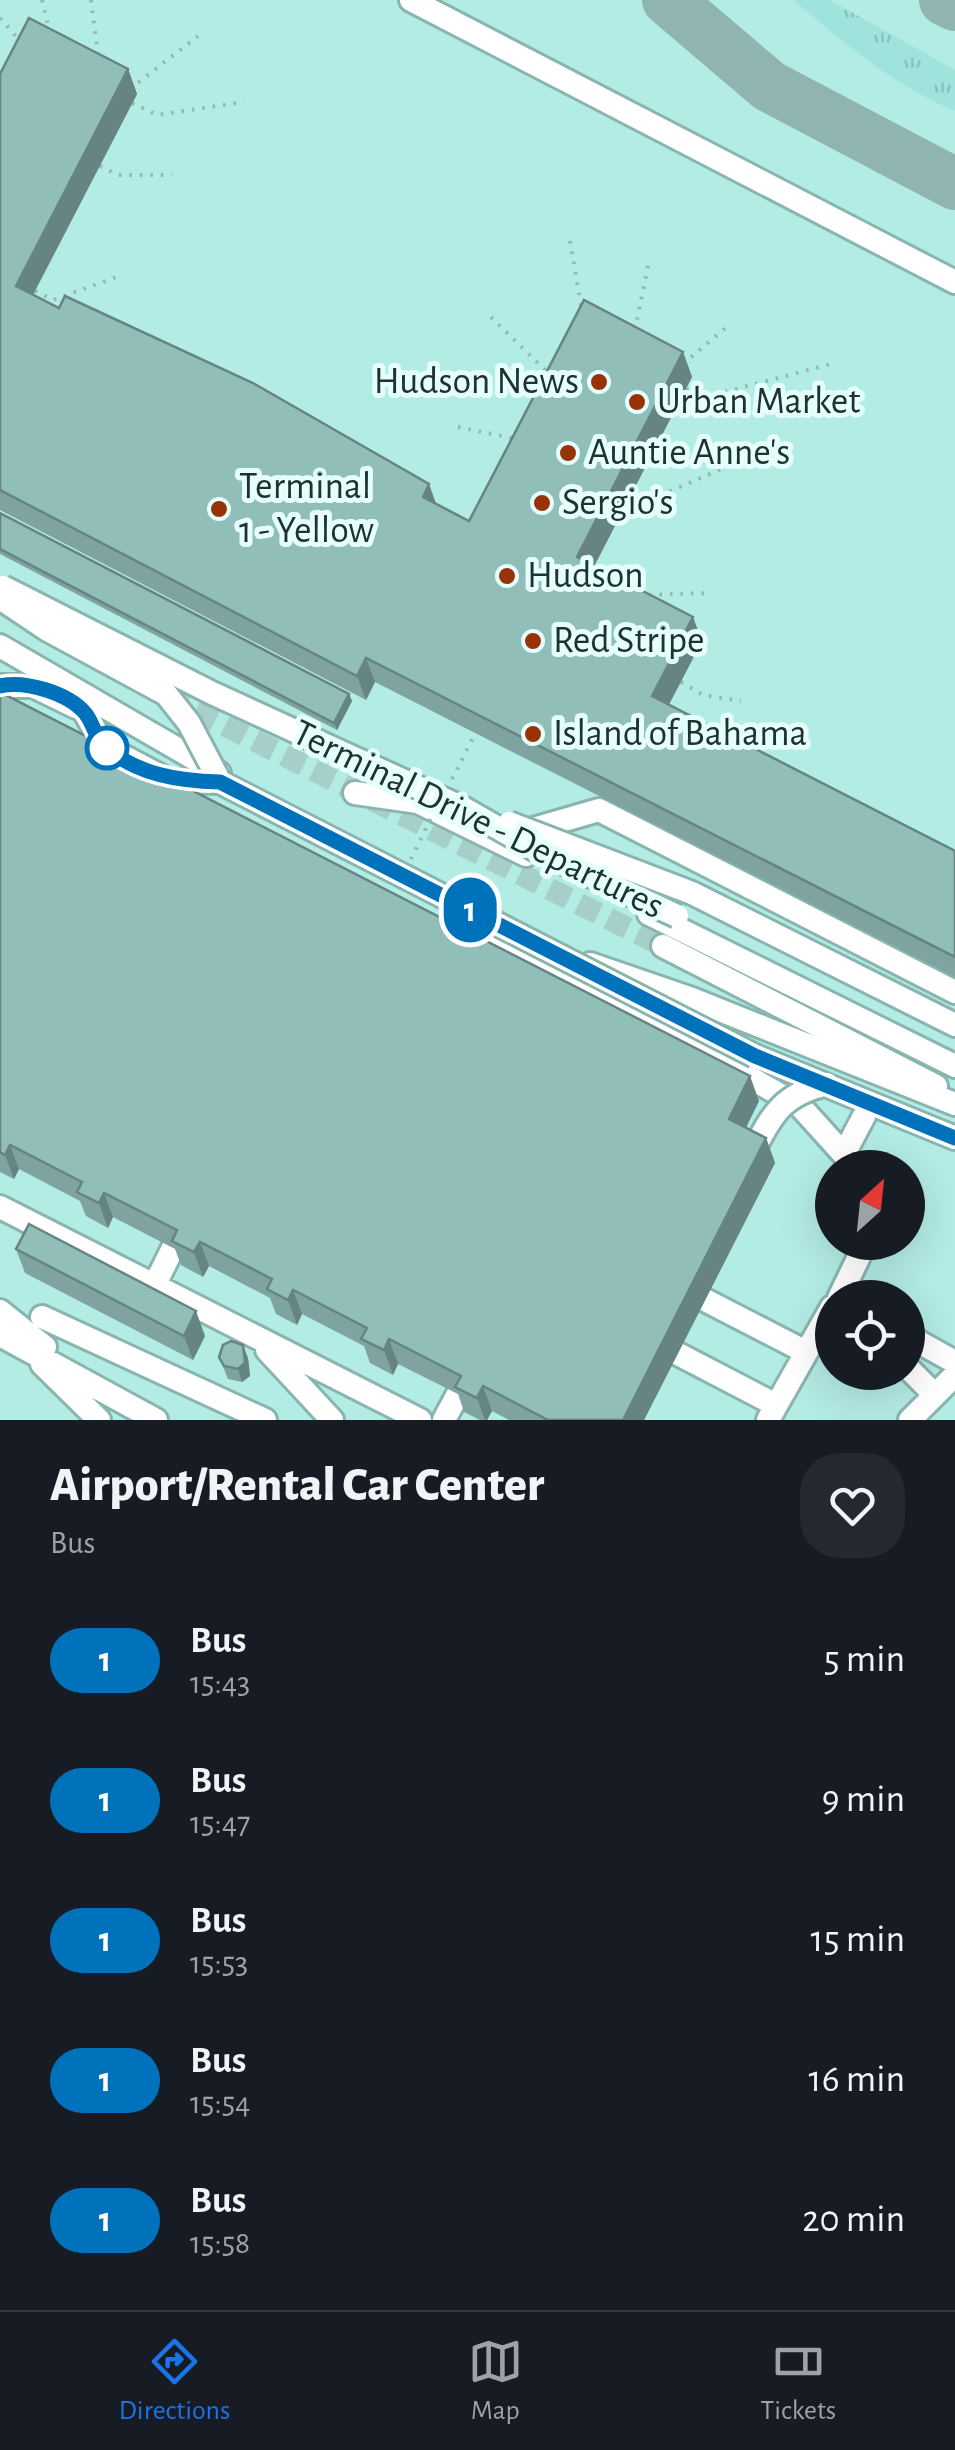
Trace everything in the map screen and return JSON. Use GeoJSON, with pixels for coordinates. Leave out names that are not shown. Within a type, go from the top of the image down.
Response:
{"type":"FeatureCollection","features":[{"type":"Feature","properties":{"kind":"street"},"geometry":{"type":"LineString","coordinates":[[410,0],[955,282]]}},
{"type":"Feature","properties":{"kind":"street","name":"Terminal Drive - Departures"},"geometry":{"type":"LineString","coordinates":[[0,586],[212,694],[463,808],[538,850],[955,1057]]}},
{"type":"Feature","properties":{"kind":"street"},"geometry":{"type":"LineString","coordinates":[[0,598],[46,630],[166,694],[188,723],[220,782]]}},
{"type":"Feature","properties":{"kind":"street"},"geometry":{"type":"LineString","coordinates":[[0,646],[494,935],[800,1106],[841,1150]]}},
{"type":"Feature","properties":{"kind":"street"},"geometry":{"type":"LineString","coordinates":[[0,661],[31,665]]}},
{"type":"Feature","properties":{"kind":"street"},"geometry":{"type":"LineString","coordinates":[[0,670],[31,665]]}},
{"type":"Feature","properties":{"kind":"street"},"geometry":{"type":"LineString","coordinates":[[0,686],[33,686],[755,1056],[955,1138]]}},
{"type":"Feature","properties":{"kind":"street"},"geometry":{"type":"LineString","coordinates":[[355,793],[418,802],[955,1066]]}},
{"type":"Feature","properties":{"kind":"street"},"geometry":{"type":"LineString","coordinates":[[463,808],[549,836],[692,893],[955,1025]]}},
{"type":"Feature","properties":{"kind":"street"},"geometry":{"type":"LineString","coordinates":[[496,840],[598,810],[955,992]]}},
{"type":"Feature","properties":{"kind":"street"},"geometry":{"type":"LineString","coordinates":[[494,935],[831,1044]]}},
{"type":"Feature","properties":{"kind":"street"},"geometry":{"type":"LineString","coordinates":[[663,946],[831,1044],[955,1100]]}},
{"type":"Feature","properties":{"kind":"street"},"geometry":{"type":"LineString","coordinates":[[753,1152],[771,1114],[784,1100],[827,1084]]}},
{"type":"Feature","properties":{"kind":"street"},"geometry":{"type":"LineString","coordinates":[[853,1150],[864,1116]]}},
{"type":"Feature","properties":{"kind":"street"},"geometry":{"type":"LineString","coordinates":[[0,1207],[250,1334],[402,1417]]}},
{"type":"Feature","properties":{"kind":"street"},"geometry":{"type":"LineString","coordinates":[[154,1284],[180,1235]]}},
{"type":"Feature","properties":{"kind":"street"},"geometry":{"type":"LineString","coordinates":[[705,1300],[804,1351]]}},
{"type":"Feature","properties":{"kind":"street"},"geometry":{"type":"LineString","coordinates":[[0,1311],[78,1374]]}},
{"type":"Feature","properties":{"kind":"street"},"geometry":{"type":"LineString","coordinates":[[42,1318],[265,1420]]}},
{"type":"Feature","properties":{"kind":"street"},"geometry":{"type":"LineString","coordinates":[[0,1334],[156,1420]]}},
{"type":"Feature","properties":{"kind":"street"},"geometry":{"type":"LineString","coordinates":[[250,1334],[332,1420]]}},
{"type":"Feature","properties":{"kind":"street"},"geometry":{"type":"LineString","coordinates":[[678,1354],[772,1412],[815,1337]]}},
{"type":"Feature","properties":{"kind":"street"},"geometry":{"type":"LineString","coordinates":[[925,1345],[955,1362]]}},
{"type":"Feature","properties":{"kind":"street"},"geometry":{"type":"LineString","coordinates":[[26,1348],[99,1420]]}},
{"type":"Feature","properties":{"kind":"street"},"geometry":{"type":"LineString","coordinates":[[910,1420],[955,1375]]}},
{"type":"Feature","properties":{"kind":"street"},"geometry":{"type":"LineString","coordinates":[[444,1420],[464,1381]]}},
{"type":"Feature","properties":{"kind":"street"},"geometry":{"type":"LineString","coordinates":[[925,1385],[935,1395]]}},
{"type":"Feature","properties":{"kind":"path"},"geometry":{"type":"LineString","coordinates":[[42,0],[50,34]]}},
{"type":"Feature","properties":{"kind":"path"},"geometry":{"type":"LineString","coordinates":[[91,0],[98,56]]}},
{"type":"Feature","properties":{"kind":"path"},"geometry":{"type":"LineString","coordinates":[[0,18],[23,44]]}},
{"type":"Feature","properties":{"kind":"path"},"geometry":{"type":"LineString","coordinates":[[129,90],[198,36]]}},
{"type":"Feature","properties":{"kind":"path"},"geometry":{"type":"LineString","coordinates":[[132,103],[157,115],[244,102]]}},
{"type":"Feature","properties":{"kind":"path"},"geometry":{"type":"LineString","coordinates":[[100,166],[118,175],[172,175]]}},
{"type":"Feature","properties":{"kind":"path"},"geometry":{"type":"LineString","coordinates":[[570,241],[583,318]]}},
{"type":"Feature","properties":{"kind":"path"},"geometry":{"type":"LineString","coordinates":[[632,345],[649,261]]}},
{"type":"Feature","properties":{"kind":"path"},"geometry":{"type":"LineString","coordinates":[[35,291],[53,300],[122,275]]}},
{"type":"Feature","properties":{"kind":"path"},"geometry":{"type":"LineString","coordinates":[[491,317],[554,379]]}},
{"type":"Feature","properties":{"kind":"path"},"geometry":{"type":"LineString","coordinates":[[676,369],[728,324]]}},
{"type":"Feature","properties":{"kind":"path"},"geometry":{"type":"LineString","coordinates":[[686,389],[702,398],[835,363]]}},
{"type":"Feature","properties":{"kind":"path"},"geometry":{"type":"LineString","coordinates":[[458,427],[532,442]]}},
{"type":"Feature","properties":{"kind":"path"},"geometry":{"type":"LineString","coordinates":[[632,492],[647,500],[736,463]]}},
{"type":"Feature","properties":{"kind":"path"},"geometry":{"type":"LineString","coordinates":[[640,595],[709,593]]}},
{"type":"Feature","properties":{"kind":"path"},"geometry":{"type":"LineString","coordinates":[[681,682],[703,694],[742,701]]}},
{"type":"Feature","properties":{"kind":"path"},"geometry":{"type":"LineString","coordinates":[[448,786],[475,734]]}},
{"type":"Feature","properties":{"kind":"path"},"geometry":{"type":"LineString","coordinates":[[403,874],[439,804]]}},
{"type":"Feature","properties":{"kind":"shaded area"},"geometry":{"type":"Polygon","coordinates":[[[0,0],[955,0],[955,1420],[0,1420],[0,0]]]}},
{"type":"Feature","properties":{"kind":"green space"},"geometry":{"type":"Polygon","coordinates":[[[793,0],[830,0],[955,70],[955,111],[889,75],[793,0]]]}},
{"type":"Feature","properties":{"kind":"building","name":"Terminal 1 - Yellow"},"geometry":{"type":"Polygon","coordinates":[[[29,18],[128,69],[16,286],[59,308],[65,296],[253,383],[429,484],[423,497],[469,521],[584,300],[683,352],[577,557],[693,617],[652,696],[955,851],[955,957],[366,658],[357,676],[0,490],[0,74],[29,18]]]}},
{"type":"Feature","properties":{"kind":"building"},"geometry":{"type":"Polygon","coordinates":[[[0,513],[349,694],[334,723],[0,549],[0,513]]]}},
{"type":"Feature","properties":{"kind":"building"},"geometry":{"type":"Polygon","coordinates":[[[0,692],[750,1076],[729,1119],[766,1138],[623,1420],[548,1420],[483,1386],[477,1398],[455,1387],[461,1376],[389,1339],[384,1350],[361,1339],[367,1328],[293,1290],[288,1300],[267,1289],[272,1279],[200,1242],[194,1252],[172,1241],[177,1230],[104,1193],[99,1203],[77,1192],[82,1182],[10,1145],[5,1155],[0,1152],[0,692]]]}},
{"type":"Feature","properties":{"kind":"building"},"geometry":{"type":"Polygon","coordinates":[[[29,1224],[196,1311],[184,1336],[16,1249],[29,1224]]]}},
{"type":"Feature","properties":{"kind":"building"},"geometry":{"type":"Polygon","coordinates":[[[231,1341],[243,1345],[245,1363],[238,1369],[224,1366],[219,1357],[223,1345],[231,1341]]]}},
{"type":"Feature","properties":{"kind":"taxiway"},"geometry":{"type":"LineString","coordinates":[[668,0],[769,86],[955,184]]}},
{"type":"Feature","properties":{"kind":"taxiway"},"geometry":{"type":"LineString","coordinates":[[945,0],[955,5]]}},
{"type":"Feature","properties":{"kind":"tunnel"},"geometry":{"type":"LineString","coordinates":[[166,696],[663,946]]}},
{"type":"Feature","properties":{"kind":"bus line","name":"1"},"geometry":{"type":"LineString","coordinates":[[0,686],[21,684],[46,691],[84,711],[104,746],[170,780],[220,782],[755,1056],[955,1138]]}},
{"type":"Feature","properties":{"kind":"place","name":"Hudson News"},"geometry":{"type":"Point","coordinates":[599,382]}},
{"type":"Feature","properties":{"kind":"place","name":"Urban Market"},"geometry":{"type":"Point","coordinates":[637,402]}},
{"type":"Feature","properties":{"kind":"place","name":"Auntie Anne's"},"geometry":{"type":"Point","coordinates":[568,453]}},
{"type":"Feature","properties":{"kind":"place","name":"Sergio's"},"geometry":{"type":"Point","coordinates":[542,503]}},
{"type":"Feature","properties":{"kind":"place","name":"Terminal 1 - Yellow"},"geometry":{"type":"Point","coordinates":[219,509]}},
{"type":"Feature","properties":{"kind":"place","name":"Hudson"},"geometry":{"type":"Point","coordinates":[507,576]}},
{"type":"Feature","properties":{"kind":"place","name":"Red Stripe"},"geometry":{"type":"Point","coordinates":[533,641]}},
{"type":"Feature","properties":{"kind":"place","name":"Island of Bahama"},"geometry":{"type":"Point","coordinates":[533,734]}}]}
